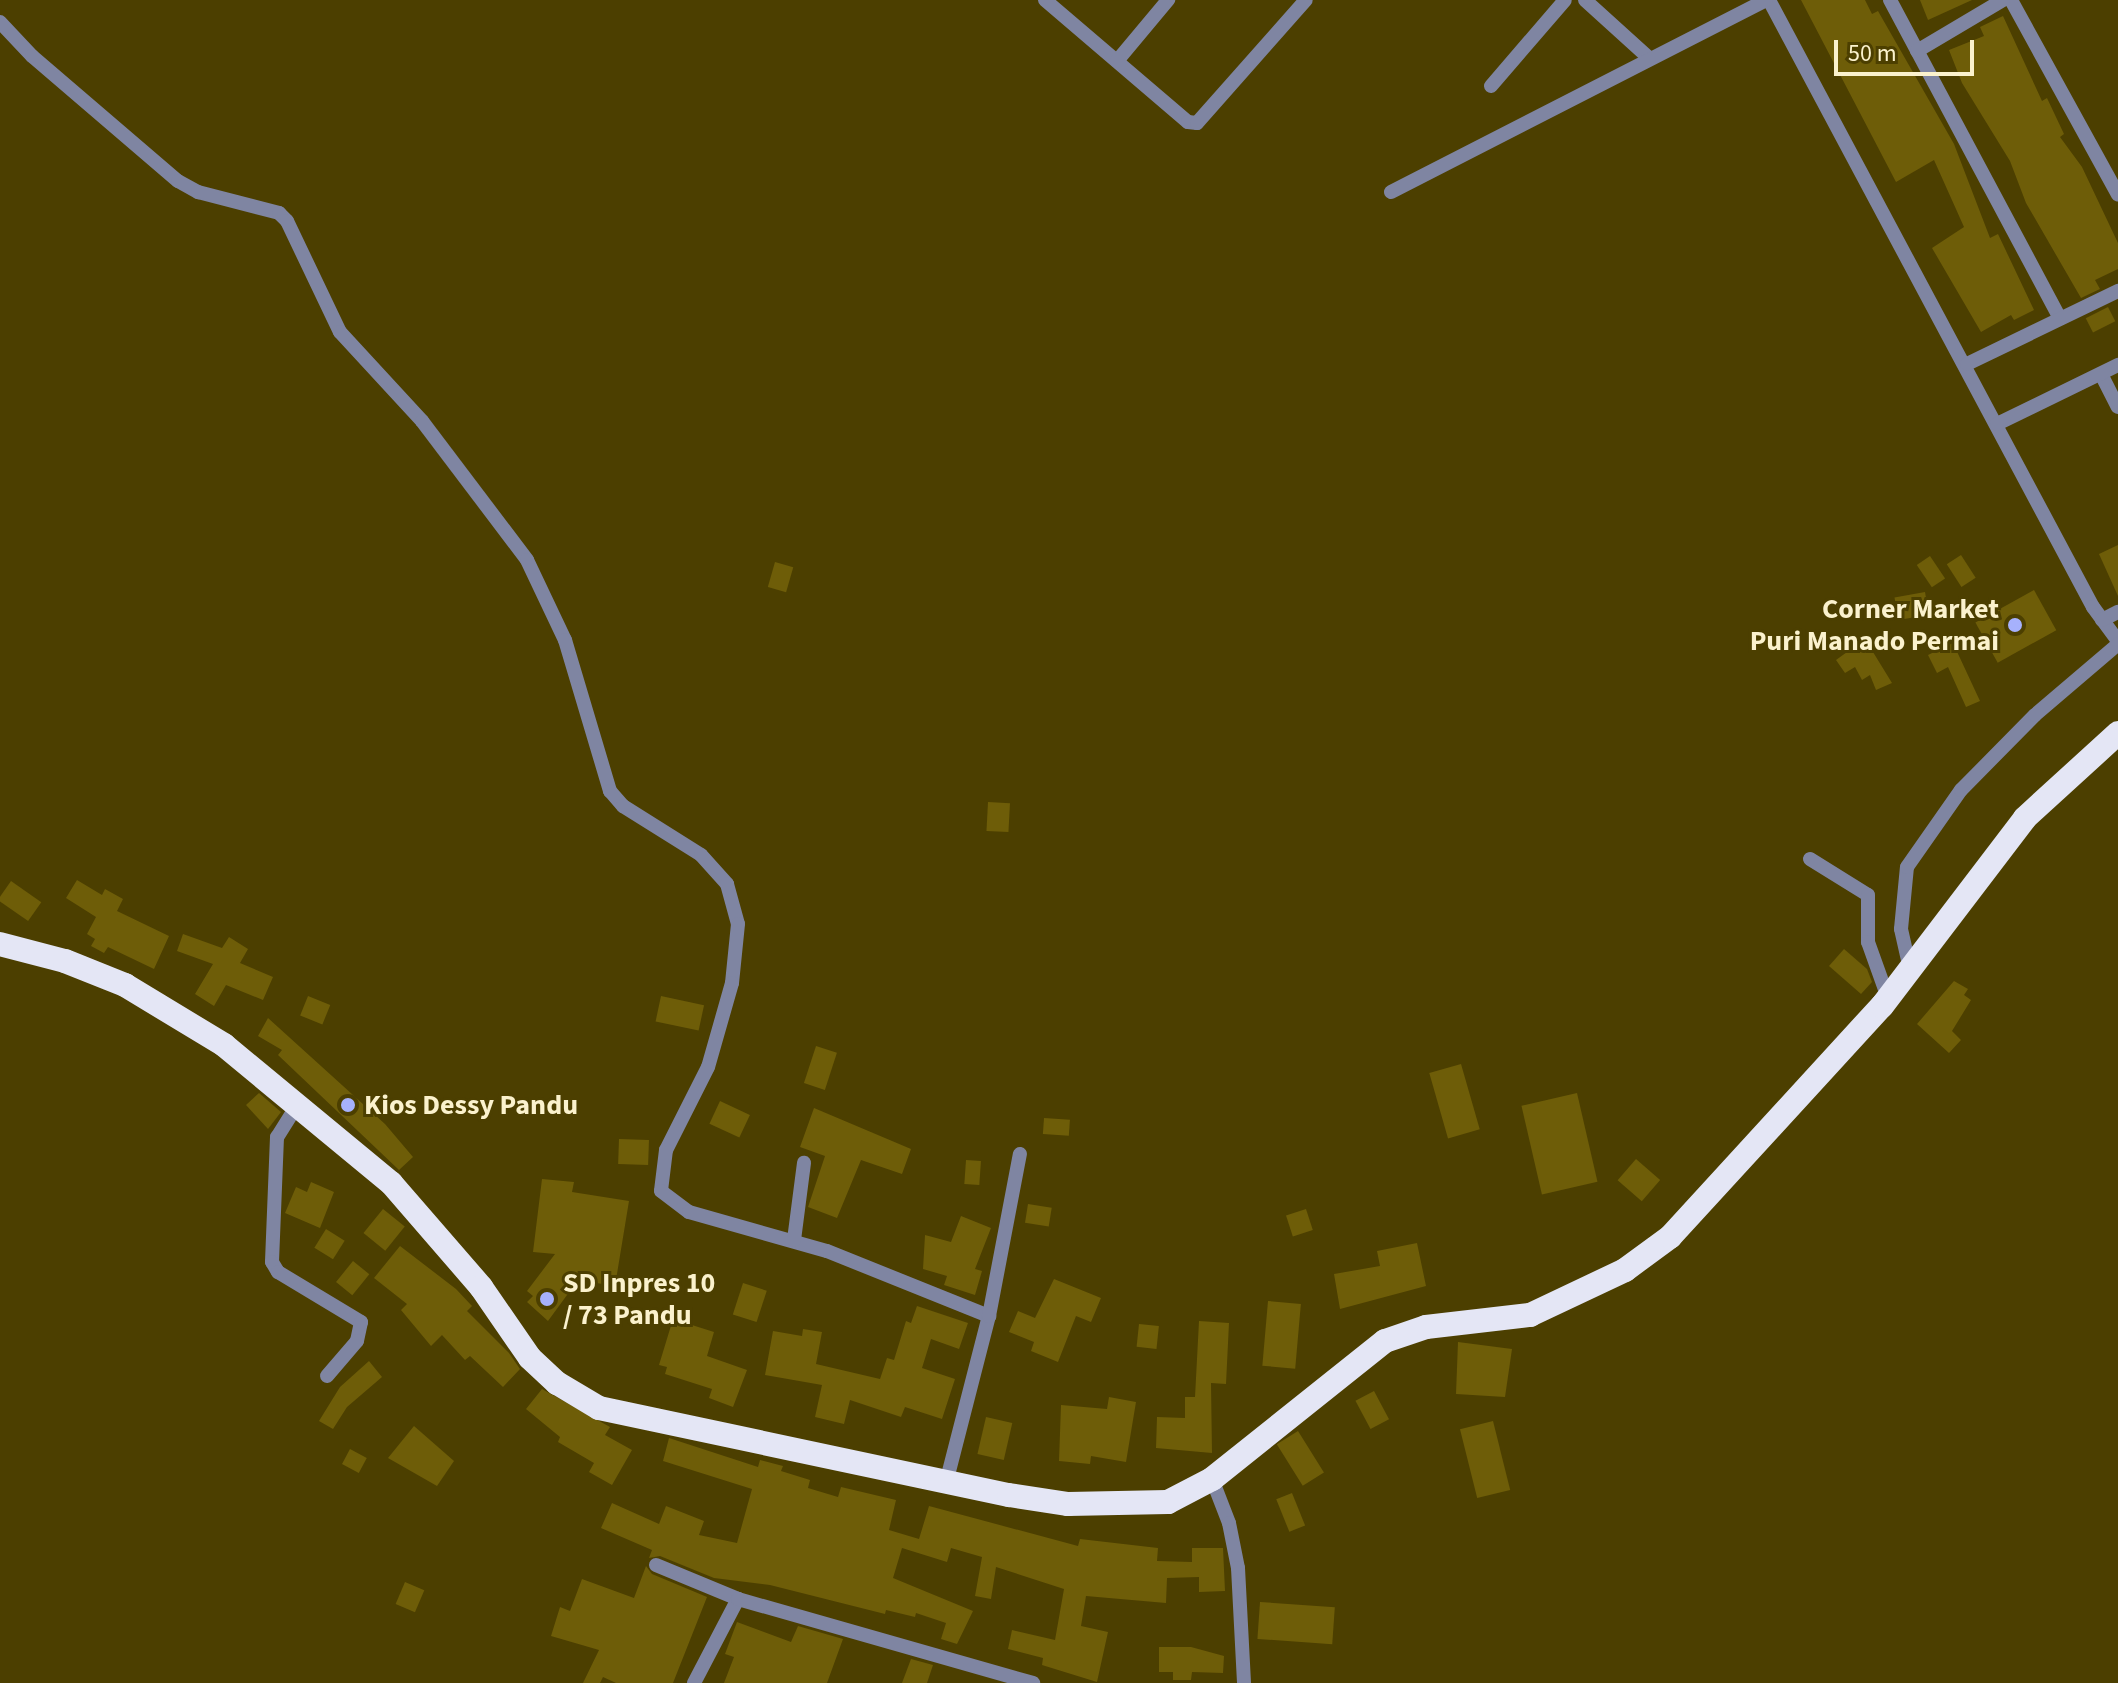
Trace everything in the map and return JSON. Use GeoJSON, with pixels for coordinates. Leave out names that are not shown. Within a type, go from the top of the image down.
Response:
{"type":"FeatureCollection","features":[{"type":"Feature","properties":{"kind":"highway"},"geometry":{"type":"LineString","coordinates":[[0,944],[85,968],[153,1000],[224,1045],[391,1183],[481,1287],[530,1358],[585,1401],[615,1414],[946,1483],[1068,1504],[1132,1506],[1168,1502],[1212,1479],[1385,1341],[1426,1327],[1530,1315],[1625,1270],[1670,1237],[1714,1193],[1888,998],[2025,818],[2118,733]]}},
{"type":"Feature","properties":{"kind":"street"},"geometry":{"type":"LineString","coordinates":[[1045,0],[1188,122],[1197,123],[1306,0]]}},
{"type":"Feature","properties":{"kind":"street"},"geometry":{"type":"LineString","coordinates":[[1117,61],[1168,0]]}},
{"type":"Feature","properties":{"kind":"street"},"geometry":{"type":"LineString","coordinates":[[1491,86],[1565,0]]}},
{"type":"Feature","properties":{"kind":"street"},"geometry":{"type":"LineString","coordinates":[[1585,0],[1649,58]]}},
{"type":"Feature","properties":{"kind":"street"},"geometry":{"type":"LineString","coordinates":[[1391,192],[1649,58],[1746,3],[1767,0],[1967,364],[2084,590],[2118,643],[2035,715],[1961,790],[1907,867],[1901,929],[1910,969]]}},
{"type":"Feature","properties":{"kind":"street"},"geometry":{"type":"LineString","coordinates":[[1890,0],[2059,317]]}},
{"type":"Feature","properties":{"kind":"street"},"geometry":{"type":"LineString","coordinates":[[1917,51],[2003,0]]}},
{"type":"Feature","properties":{"kind":"street"},"geometry":{"type":"LineString","coordinates":[[2011,0],[2118,195]]}},
{"type":"Feature","properties":{"kind":"street"},"geometry":{"type":"LineString","coordinates":[[0,22],[32,56],[178,181],[198,192],[279,213],[340,332],[422,421],[527,560],[565,640],[610,791],[623,806],[716,867],[734,899],[738,947],[732,983],[708,1067],[666,1150],[661,1191],[689,1212],[794,1240],[989,1316]]}},
{"type":"Feature","properties":{"kind":"street"},"geometry":{"type":"LineString","coordinates":[[1967,364],[2118,291]]}},
{"type":"Feature","properties":{"kind":"street"},"geometry":{"type":"LineString","coordinates":[[1997,424],[2118,365]]}},
{"type":"Feature","properties":{"kind":"street"},"geometry":{"type":"LineString","coordinates":[[2101,374],[2118,407]]}},
{"type":"Feature","properties":{"kind":"street"},"geometry":{"type":"LineString","coordinates":[[2102,620],[2118,612]]}},
{"type":"Feature","properties":{"kind":"street"},"geometry":{"type":"LineString","coordinates":[[1810,859],[1868,895],[1868,942],[1888,998]]}},
{"type":"Feature","properties":{"kind":"street"},"geometry":{"type":"LineString","coordinates":[[296,1107],[276,1143],[272,1262],[278,1272],[361,1322],[360,1337],[327,1376]]}},
{"type":"Feature","properties":{"kind":"street"},"geometry":{"type":"LineString","coordinates":[[946,1483],[989,1316],[1020,1154]]}},
{"type":"Feature","properties":{"kind":"street"},"geometry":{"type":"LineString","coordinates":[[794,1240],[804,1163]]}},
{"type":"Feature","properties":{"kind":"street"},"geometry":{"type":"LineString","coordinates":[[1212,1479],[1229,1523],[1238,1568],[1244,1683]]}},
{"type":"Feature","properties":{"kind":"street"},"geometry":{"type":"LineString","coordinates":[[656,1565],[738,1599],[1033,1683]]}},
{"type":"Feature","properties":{"kind":"street"},"geometry":{"type":"LineString","coordinates":[[694,1683],[738,1599]]}},
{"type":"Feature","properties":{"kind":"building"},"geometry":{"type":"Polygon","coordinates":[[[1801,0],[1865,0],[1872,14],[1878,11],[1954,144],[1990,238],[1998,234],[2034,310],[2014,320],[2011,315],[1981,332],[1932,248],[1964,227],[1934,160],[1896,182],[1801,0]]]}},
{"type":"Feature","properties":{"kind":"building"},"geometry":{"type":"Polygon","coordinates":[[[1920,0],[1972,0],[1928,20],[1920,0]]]}},
{"type":"Feature","properties":{"kind":"building"},"geometry":{"type":"Polygon","coordinates":[[[2003,16],[2042,101],[2047,98],[2064,134],[2060,137],[2082,167],[2118,243],[2118,269],[2095,280],[2100,289],[2081,298],[2026,203],[2010,161],[1962,83],[1949,50],[1984,36],[1980,27],[2003,16]]]}},
{"type":"Feature","properties":{"kind":"building"},"geometry":{"type":"Polygon","coordinates":[[[2108,307],[2115,321],[2093,333],[2086,318],[2108,307]]]}},
{"type":"Feature","properties":{"kind":"building"},"geometry":{"type":"Polygon","coordinates":[[[2118,545],[2118,596],[2099,554],[2118,545]]]}},
{"type":"Feature","properties":{"kind":"building"},"geometry":{"type":"Polygon","coordinates":[[[1961,555],[1976,578],[1961,587],[1947,564],[1961,555]]]}},
{"type":"Feature","properties":{"kind":"building"},"geometry":{"type":"Polygon","coordinates":[[[1930,556],[1945,578],[1932,587],[1917,565],[1930,556]]]}},
{"type":"Feature","properties":{"kind":"building"},"geometry":{"type":"Polygon","coordinates":[[[775,562],[793,567],[786,592],[768,587],[775,562]]]}},
{"type":"Feature","properties":{"kind":"building","name":"Corner Market Puri Manado Permai"},"geometry":{"type":"Polygon","coordinates":[[[2034,590],[2056,630],[1998,663],[1975,622],[2034,590]]]}},
{"type":"Feature","properties":{"kind":"building"},"geometry":{"type":"Polygon","coordinates":[[[1925,592],[1929,615],[1898,620],[1894,597],[1925,592]]]}},
{"type":"Feature","properties":{"kind":"building"},"geometry":{"type":"Polygon","coordinates":[[[1865,639],[1892,683],[1876,690],[1870,675],[1862,680],[1855,667],[1845,673],[1836,660],[1865,639]]]}},
{"type":"Feature","properties":{"kind":"building"},"geometry":{"type":"Polygon","coordinates":[[[1953,643],[1980,701],[1966,707],[1948,667],[1937,673],[1928,655],[1953,643]]]}},
{"type":"Feature","properties":{"kind":"building"},"geometry":{"type":"Polygon","coordinates":[[[988,802],[1010,803],[1008,832],[986,831],[988,802]]]}},
{"type":"Feature","properties":{"kind":"building"},"geometry":{"type":"Polygon","coordinates":[[[77,880],[102,895],[105,889],[123,899],[117,911],[169,936],[154,969],[108,947],[104,953],[91,946],[95,939],[87,934],[96,917],[66,898],[77,880]]]}},
{"type":"Feature","properties":{"kind":"building"},"geometry":{"type":"Polygon","coordinates":[[[11,881],[41,902],[28,921],[0,901],[11,881]]]}},
{"type":"Feature","properties":{"kind":"building"},"geometry":{"type":"Polygon","coordinates":[[[183,934],[222,948],[229,937],[248,949],[240,963],[273,977],[263,1000],[226,985],[214,1006],[195,994],[213,964],[177,951],[183,934]]]}},
{"type":"Feature","properties":{"kind":"building"},"geometry":{"type":"Polygon","coordinates":[[[1844,949],[1867,969],[1872,982],[1861,994],[1829,966],[1844,949]]]}},
{"type":"Feature","properties":{"kind":"building"},"geometry":{"type":"Polygon","coordinates":[[[1954,981],[1968,989],[1964,995],[1971,1000],[1952,1031],[1961,1040],[1949,1053],[1917,1024],[1954,981]]]}},
{"type":"Feature","properties":{"kind":"building"},"geometry":{"type":"Polygon","coordinates":[[[308,996],[330,1005],[322,1024],[300,1015],[308,996]]]}},
{"type":"Feature","properties":{"kind":"building"},"geometry":{"type":"Polygon","coordinates":[[[661,996],[704,1005],[699,1031],[656,1021],[661,996]]]}},
{"type":"Feature","properties":{"kind":"building"},"geometry":{"type":"Polygon","coordinates":[[[268,1018],[385,1124],[413,1157],[399,1170],[278,1055],[282,1050],[258,1036],[268,1018]]]}},
{"type":"Feature","properties":{"kind":"building"},"geometry":{"type":"Polygon","coordinates":[[[816,1046],[837,1053],[825,1090],[804,1083],[816,1046]]]}},
{"type":"Feature","properties":{"kind":"building"},"geometry":{"type":"Polygon","coordinates":[[[1461,1064],[1480,1129],[1448,1138],[1429,1073],[1461,1064]]]}},
{"type":"Feature","properties":{"kind":"building"},"geometry":{"type":"Polygon","coordinates":[[[259,1093],[281,1112],[268,1129],[246,1105],[259,1093]]]}},
{"type":"Feature","properties":{"kind":"building"},"geometry":{"type":"Polygon","coordinates":[[[1577,1093],[1597,1182],[1542,1194],[1521,1106],[1577,1093]]]}},
{"type":"Feature","properties":{"kind":"building"},"geometry":{"type":"Polygon","coordinates":[[[720,1101],[750,1115],[739,1138],[709,1124],[720,1101]]]}},
{"type":"Feature","properties":{"kind":"building"},"geometry":{"type":"Polygon","coordinates":[[[814,1108],[911,1149],[902,1174],[861,1160],[837,1218],[808,1207],[825,1156],[800,1147],[814,1108]]]}},
{"type":"Feature","properties":{"kind":"building"},"geometry":{"type":"Polygon","coordinates":[[[1044,1118],[1070,1120],[1069,1136],[1043,1134],[1044,1118]]]}},
{"type":"Feature","properties":{"kind":"building"},"geometry":{"type":"Polygon","coordinates":[[[619,1139],[649,1140],[648,1165],[618,1164],[619,1139]]]}},
{"type":"Feature","properties":{"kind":"building"},"geometry":{"type":"Polygon","coordinates":[[[1636,1159],[1660,1180],[1642,1201],[1618,1180],[1636,1159]]]}},
{"type":"Feature","properties":{"kind":"building"},"geometry":{"type":"Polygon","coordinates":[[[966,1160],[981,1161],[979,1185],[964,1184],[966,1160]]]}},
{"type":"Feature","properties":{"kind":"building"},"geometry":{"type":"Polygon","coordinates":[[[542,1179],[574,1182],[572,1192],[629,1201],[615,1286],[578,1280],[548,1321],[527,1302],[533,1296],[527,1291],[555,1254],[533,1252],[542,1179]]]}},
{"type":"Feature","properties":{"kind":"building"},"geometry":{"type":"Polygon","coordinates":[[[311,1182],[334,1192],[320,1228],[285,1213],[296,1187],[307,1192],[311,1182]]]}},
{"type":"Feature","properties":{"kind":"building"},"geometry":{"type":"Polygon","coordinates":[[[1028,1204],[1052,1208],[1049,1227],[1025,1223],[1028,1204]]]}},
{"type":"Feature","properties":{"kind":"building"},"geometry":{"type":"Polygon","coordinates":[[[383,1209],[405,1227],[385,1251],[363,1233],[383,1209]]]}},
{"type":"Feature","properties":{"kind":"building"},"geometry":{"type":"Polygon","coordinates":[[[1306,1209],[1313,1230],[1293,1236],[1286,1215],[1306,1209]]]}},
{"type":"Feature","properties":{"kind":"building"},"geometry":{"type":"Polygon","coordinates":[[[961,1216],[991,1228],[975,1269],[982,1271],[975,1295],[944,1285],[947,1276],[923,1269],[925,1235],[951,1242],[961,1216]]]}},
{"type":"Feature","properties":{"kind":"building"},"geometry":{"type":"Polygon","coordinates":[[[326,1229],[345,1241],[333,1259],[314,1248],[326,1229]]]}},
{"type":"Feature","properties":{"kind":"building"},"geometry":{"type":"Polygon","coordinates":[[[1417,1243],[1426,1286],[1340,1309],[1334,1274],[1380,1266],[1377,1251],[1417,1243]]]}},
{"type":"Feature","properties":{"kind":"building"},"geometry":{"type":"Polygon","coordinates":[[[400,1246],[456,1289],[472,1306],[467,1311],[509,1353],[520,1369],[503,1387],[470,1356],[465,1360],[442,1335],[431,1346],[401,1310],[407,1304],[374,1278],[400,1246]]]}},
{"type":"Feature","properties":{"kind":"building"},"geometry":{"type":"Polygon","coordinates":[[[353,1261],[369,1274],[352,1295],[336,1282],[353,1261]]]}},
{"type":"Feature","properties":{"kind":"building"},"geometry":{"type":"Polygon","coordinates":[[[1054,1279],[1101,1298],[1091,1322],[1076,1316],[1058,1362],[1031,1351],[1034,1342],[1009,1332],[1018,1311],[1035,1318],[1054,1279]]]}},
{"type":"Feature","properties":{"kind":"building"},"geometry":{"type":"Polygon","coordinates":[[[743,1283],[767,1291],[757,1322],[733,1314],[743,1283]]]}},
{"type":"Feature","properties":{"kind":"building"},"geometry":{"type":"Polygon","coordinates":[[[1268,1301],[1301,1304],[1295,1369],[1262,1366],[1268,1301]]]}},
{"type":"Feature","properties":{"kind":"building"},"geometry":{"type":"Polygon","coordinates":[[[917,1306],[968,1323],[959,1349],[931,1339],[922,1368],[955,1379],[942,1419],[905,1407],[901,1417],[850,1400],[844,1424],[815,1417],[822,1385],[765,1375],[773,1331],[802,1336],[803,1329],[822,1332],[816,1364],[880,1379],[887,1358],[894,1360],[906,1321],[911,1323],[917,1306]]]}},
{"type":"Feature","properties":{"kind":"building"},"geometry":{"type":"Polygon","coordinates":[[[673,1319],[714,1332],[707,1356],[747,1370],[733,1407],[709,1398],[712,1389],[665,1374],[667,1367],[659,1365],[673,1319]]]}},
{"type":"Feature","properties":{"kind":"building"},"geometry":{"type":"Polygon","coordinates":[[[1199,1321],[1229,1323],[1226,1384],[1211,1383],[1212,1453],[1156,1448],[1157,1417],[1185,1418],[1185,1397],[1195,1397],[1199,1321]]]}},
{"type":"Feature","properties":{"kind":"building"},"geometry":{"type":"Polygon","coordinates":[[[1139,1324],[1159,1326],[1156,1349],[1137,1347],[1139,1324]]]}},
{"type":"Feature","properties":{"kind":"building"},"geometry":{"type":"Polygon","coordinates":[[[1458,1342],[1512,1349],[1505,1397],[1456,1394],[1458,1342]]]}},
{"type":"Feature","properties":{"kind":"building"},"geometry":{"type":"Polygon","coordinates":[[[369,1361],[382,1377],[347,1407],[333,1429],[319,1421],[340,1387],[369,1361]]]}},
{"type":"Feature","properties":{"kind":"building"},"geometry":{"type":"Polygon","coordinates":[[[542,1389],[610,1427],[605,1435],[632,1450],[612,1485],[589,1472],[594,1463],[558,1442],[560,1437],[526,1409],[542,1389]]]}},
{"type":"Feature","properties":{"kind":"building"},"geometry":{"type":"Polygon","coordinates":[[[1374,1391],[1389,1419],[1370,1429],[1355,1401],[1374,1391]]]}},
{"type":"Feature","properties":{"kind":"building"},"geometry":{"type":"Polygon","coordinates":[[[1109,1397],[1136,1402],[1126,1462],[1091,1456],[1090,1464],[1059,1461],[1061,1405],[1107,1409],[1109,1397]]]}},
{"type":"Feature","properties":{"kind":"building"},"geometry":{"type":"Polygon","coordinates":[[[986,1417],[1012,1423],[1004,1460],[977,1454],[986,1417]]]}},
{"type":"Feature","properties":{"kind":"building"},"geometry":{"type":"Polygon","coordinates":[[[1493,1421],[1510,1490],[1477,1498],[1460,1429],[1493,1421]]]}},
{"type":"Feature","properties":{"kind":"building"},"geometry":{"type":"Polygon","coordinates":[[[414,1426],[454,1461],[437,1486],[388,1458],[414,1426]]]}},
{"type":"Feature","properties":{"kind":"building"},"geometry":{"type":"Polygon","coordinates":[[[1298,1431],[1324,1473],[1303,1486],[1277,1444],[1298,1431]]]}},
{"type":"Feature","properties":{"kind":"building"},"geometry":{"type":"Polygon","coordinates":[[[669,1438],[758,1467],[760,1460],[783,1466],[781,1471],[810,1480],[808,1488],[838,1497],[841,1487],[896,1500],[889,1530],[919,1539],[929,1506],[1078,1546],[1080,1539],[1158,1548],[1157,1561],[1192,1562],[1192,1548],[1223,1548],[1225,1591],[1199,1592],[1199,1577],[1167,1578],[1166,1603],[1086,1596],[1081,1626],[1108,1632],[1097,1682],[1042,1665],[1043,1658],[1008,1649],[1012,1630],[1055,1640],[1064,1589],[996,1567],[991,1599],[975,1596],[982,1557],[951,1548],[947,1562],[902,1548],[893,1578],[973,1611],[957,1644],[941,1639],[946,1623],[916,1613],[915,1617],[886,1610],[885,1614],[770,1585],[714,1578],[660,1556],[649,1558],[652,1550],[601,1528],[612,1503],[659,1524],[666,1506],[704,1521],[699,1535],[737,1543],[752,1489],[663,1461],[669,1438]]]}},
{"type":"Feature","properties":{"kind":"building"},"geometry":{"type":"Polygon","coordinates":[[[350,1449],[367,1458],[359,1473],[342,1464],[350,1449]]]}},
{"type":"Feature","properties":{"kind":"building"},"geometry":{"type":"Polygon","coordinates":[[[1292,1493],[1305,1525],[1289,1532],[1276,1499],[1292,1493]]]}},
{"type":"Feature","properties":{"kind":"building"},"geometry":{"type":"Polygon","coordinates":[[[646,1566],[652,1574],[707,1597],[673,1683],[616,1683],[603,1677],[600,1683],[583,1683],[599,1650],[551,1636],[560,1607],[570,1611],[582,1579],[634,1598],[646,1566]]]}},
{"type":"Feature","properties":{"kind":"building"},"geometry":{"type":"Polygon","coordinates":[[[405,1582],[424,1590],[415,1612],[396,1604],[405,1582]]]}},
{"type":"Feature","properties":{"kind":"building"},"geometry":{"type":"Polygon","coordinates":[[[1260,1602],[1335,1607],[1332,1644],[1257,1639],[1260,1602]]]}},
{"type":"Feature","properties":{"kind":"building"},"geometry":{"type":"Polygon","coordinates":[[[737,1622],[791,1642],[798,1626],[843,1639],[827,1683],[724,1683],[734,1657],[725,1654],[737,1622]]]}},
{"type":"Feature","properties":{"kind":"building"},"geometry":{"type":"Polygon","coordinates":[[[1159,1647],[1191,1647],[1224,1656],[1223,1673],[1192,1672],[1191,1680],[1173,1680],[1173,1672],[1159,1672],[1159,1647]]]}},
{"type":"Feature","properties":{"kind":"building"},"geometry":{"type":"Polygon","coordinates":[[[911,1659],[933,1665],[927,1683],[902,1683],[911,1659]]]}},
{"type":"Feature","properties":{"kind":"place","name":"Corner Market Puri Manado Permai"},"geometry":{"type":"Point","coordinates":[2015,625]}},
{"type":"Feature","properties":{"kind":"place","name":"Kios Dessy Pandu"},"geometry":{"type":"Point","coordinates":[348,1105]}},
{"type":"Feature","properties":{"kind":"place","name":"SD Inpres 10 / 73 Pandu"},"geometry":{"type":"Point","coordinates":[547,1299]}}]}
